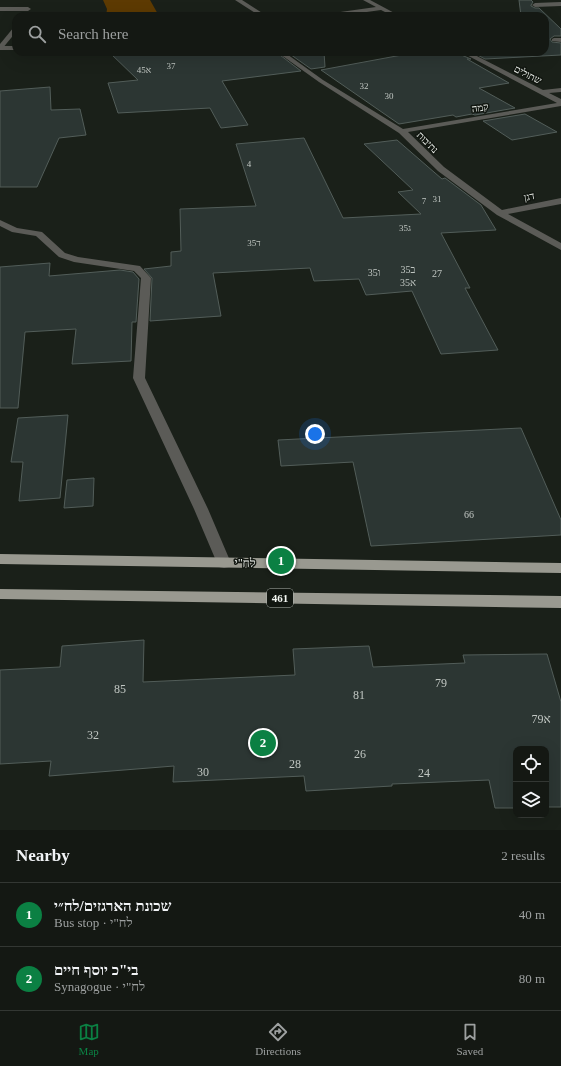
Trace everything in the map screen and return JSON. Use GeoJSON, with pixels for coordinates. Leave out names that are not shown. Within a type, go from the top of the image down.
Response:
{"type":"FeatureCollection","features":[{"type":"Feature","properties":{"kind":"main road","name":"לח\"י"},"geometry":{"type":"LineString","coordinates":[[0,559],[561,568]]}},
{"type":"Feature","properties":{"kind":"main road","name":"461"},"geometry":{"type":"LineString","coordinates":[[0,594],[561,602]]}},
{"type":"Feature","properties":{"kind":"street"},"geometry":{"type":"LineString","coordinates":[[238,0],[258,12]]}},
{"type":"Feature","properties":{"kind":"street"},"geometry":{"type":"LineString","coordinates":[[366,0],[390,12]]}},
{"type":"Feature","properties":{"kind":"street"},"geometry":{"type":"LineString","coordinates":[[24,2],[28,5],[26,12]]}},
{"type":"Feature","properties":{"kind":"street"},"geometry":{"type":"LineString","coordinates":[[536,5],[561,4]]}},
{"type":"Feature","properties":{"kind":"street"},"geometry":{"type":"LineString","coordinates":[[354,12],[382,8]]}},
{"type":"Feature","properties":{"kind":"street"},"geometry":{"type":"LineString","coordinates":[[0,9],[28,9]]}},
{"type":"Feature","properties":{"kind":"street"},"geometry":{"type":"LineString","coordinates":[[0,48],[12,33]]}},
{"type":"Feature","properties":{"kind":"street"},"geometry":{"type":"LineString","coordinates":[[554,40],[561,40]]}},
{"type":"Feature","properties":{"kind":"street"},"geometry":{"type":"LineString","coordinates":[[0,48],[12,48]]}},
{"type":"Feature","properties":{"kind":"street","name":"נתיבות"},"geometry":{"type":"LineString","coordinates":[[286,56],[321,81],[402,130],[441,169],[500,213],[561,247]]}},
{"type":"Feature","properties":{"kind":"street","name":"שתולים"},"geometry":{"type":"LineString","coordinates":[[472,56],[561,103]]}},
{"type":"Feature","properties":{"kind":"street"},"geometry":{"type":"LineString","coordinates":[[541,92],[561,90]]}},
{"type":"Feature","properties":{"kind":"street","name":"קמה"},"geometry":{"type":"LineString","coordinates":[[402,130],[561,103]]}},
{"type":"Feature","properties":{"kind":"street","name":"דגן"},"geometry":{"type":"LineString","coordinates":[[500,213],[561,201]]}},
{"type":"Feature","properties":{"kind":"street"},"geometry":{"type":"LineString","coordinates":[[0,223],[15,230],[38,234],[62,255],[77,260],[137,268],[146,278],[139,378],[201,509],[224,562]]}},
{"type":"Feature","properties":{"kind":"shaded area"},"geometry":{"type":"Polygon","coordinates":[[[103,0],[150,0],[157,12],[107,12],[107,9],[103,0]]]}},
{"type":"Feature","properties":{"kind":"building"},"geometry":{"type":"Polygon","coordinates":[[[519,0],[531,0],[533,2],[531,6],[539,8],[543,12],[520,12],[519,0]]]}},
{"type":"Feature","properties":{"kind":"building"},"geometry":{"type":"Polygon","coordinates":[[[549,18],[561,29],[561,36],[554,36],[550,39],[552,42],[561,43],[561,55],[549,56],[549,18]]]}},
{"type":"Feature","properties":{"kind":"building"},"geometry":{"type":"Polygon","coordinates":[[[113,56],[281,56],[301,71],[222,81],[248,125],[221,128],[210,108],[118,113],[108,83],[138,80],[113,56]]]}},
{"type":"Feature","properties":{"kind":"building"},"geometry":{"type":"Polygon","coordinates":[[[293,56],[324,56],[325,67],[311,69],[293,56]]]}},
{"type":"Feature","properties":{"kind":"building"},"geometry":{"type":"Polygon","coordinates":[[[396,56],[464,56],[509,83],[479,88],[515,108],[475,115],[472,114],[456,117],[453,115],[399,124],[321,70],[396,56]]]}},
{"type":"Feature","properties":{"kind":"building"},"geometry":{"type":"Polygon","coordinates":[[[479,56],[542,56],[485,59],[479,56]]]}},
{"type":"Feature","properties":{"kind":"building"},"geometry":{"type":"Polygon","coordinates":[[[50,87],[51,110],[80,109],[86,135],[59,138],[37,187],[0,187],[0,91],[50,87]]]}},
{"type":"Feature","properties":{"kind":"building"},"geometry":{"type":"Polygon","coordinates":[[[525,114],[557,132],[512,140],[483,121],[525,114]]]}},
{"type":"Feature","properties":{"kind":"building"},"geometry":{"type":"Polygon","coordinates":[[[304,138],[343,218],[421,214],[398,192],[413,190],[364,144],[397,140],[442,179],[445,178],[481,205],[496,230],[441,233],[470,288],[465,288],[498,350],[441,354],[412,291],[366,295],[359,279],[314,281],[310,268],[213,273],[221,316],[150,321],[152,278],[144,269],[171,266],[171,252],[181,251],[180,209],[256,206],[236,144],[304,138]]]}},
{"type":"Feature","properties":{"kind":"building"},"geometry":{"type":"Polygon","coordinates":[[[50,263],[49,276],[120,270],[133,272],[139,279],[136,322],[132,322],[131,361],[72,364],[76,329],[25,332],[18,408],[0,408],[0,267],[50,263]]]}},
{"type":"Feature","properties":{"kind":"building"},"geometry":{"type":"Polygon","coordinates":[[[68,415],[60,498],[19,501],[23,462],[11,462],[18,418],[68,415]]]}},
{"type":"Feature","properties":{"kind":"building"},"geometry":{"type":"Polygon","coordinates":[[[521,428],[561,520],[561,535],[371,546],[353,462],[281,466],[278,440],[521,428]]]}},
{"type":"Feature","properties":{"kind":"building"},"geometry":{"type":"Polygon","coordinates":[[[94,478],[93,506],[64,508],[67,480],[94,478]]]}},
{"type":"Feature","properties":{"kind":"building"},"geometry":{"type":"Polygon","coordinates":[[[144,640],[143,682],[295,675],[293,649],[369,646],[373,667],[465,663],[463,655],[547,654],[561,702],[561,807],[549,807],[549,746],[513,746],[513,808],[495,808],[489,780],[392,784],[392,786],[306,791],[304,776],[173,782],[174,766],[49,776],[51,761],[0,764],[0,670],[60,667],[62,646],[144,640]]]}},
{"type":"Feature","properties":{"kind":"place","name":"שכונת הארגזים/לח״י"},"geometry":{"type":"Point","coordinates":[281,561]}},
{"type":"Feature","properties":{"kind":"place","name":"בי\"כ יוסף חיים"},"geometry":{"type":"Point","coordinates":[263,743]}}]}
